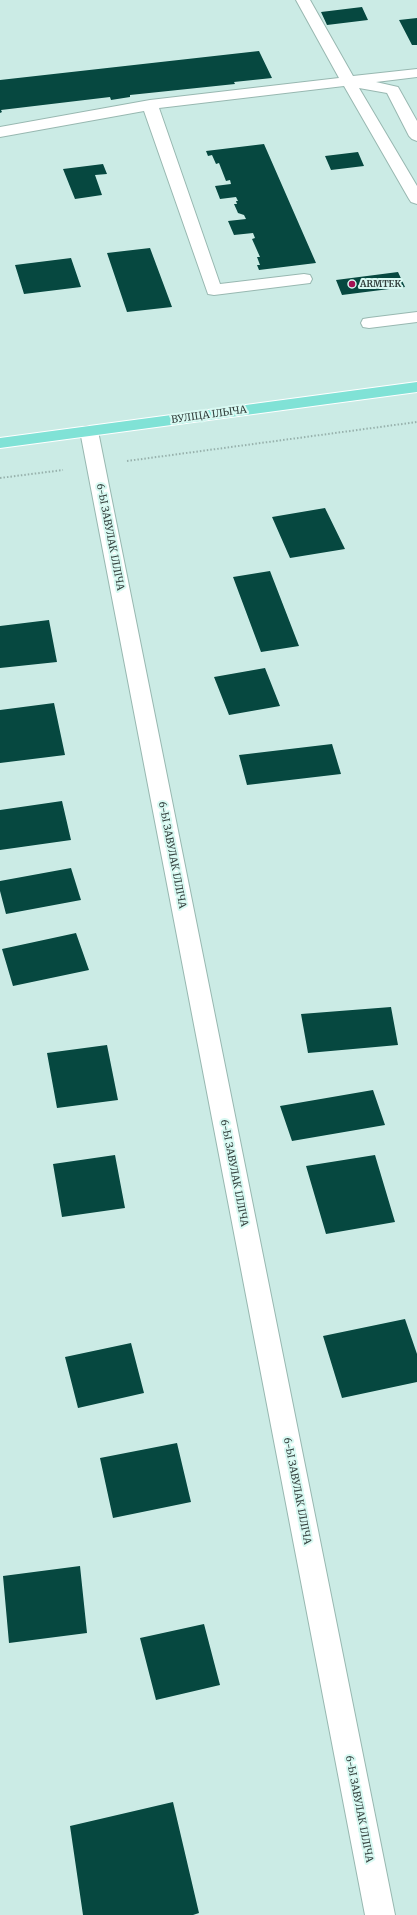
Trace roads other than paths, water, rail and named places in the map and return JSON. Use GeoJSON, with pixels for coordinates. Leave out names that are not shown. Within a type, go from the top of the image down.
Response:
{"type":"FeatureCollection","features":[{"type":"Feature","properties":{"kind":"main road","name":"ВУЛІЦА ІЛЬІЧА"},"geometry":{"type":"LineString","coordinates":[[0,443],[417,387]]}},
{"type":"Feature","properties":{"kind":"street"},"geometry":{"type":"LineString","coordinates":[[303,0],[348,81],[417,199]]}},
{"type":"Feature","properties":{"kind":"street"},"geometry":{"type":"LineString","coordinates":[[0,132],[150,105],[417,73]]}},
{"type":"Feature","properties":{"kind":"street"},"geometry":{"type":"LineString","coordinates":[[348,81],[393,90],[417,136]]}},
{"type":"Feature","properties":{"kind":"street"},"geometry":{"type":"LineString","coordinates":[[150,105],[214,290],[304,279]]}},
{"type":"Feature","properties":{"kind":"street"},"geometry":{"type":"LineString","coordinates":[[369,323],[417,317]]}},
{"type":"Feature","properties":{"kind":"street","name":"6-Ы ЗАВУЛАК ІЛЛІЧА"},"geometry":{"type":"LineString","coordinates":[[89,431],[380,1915]]}},
{"type":"Feature","properties":{"kind":"place","name":"ARMTEK"},"geometry":{"type":"Point","coordinates":[352,284]}}]}
